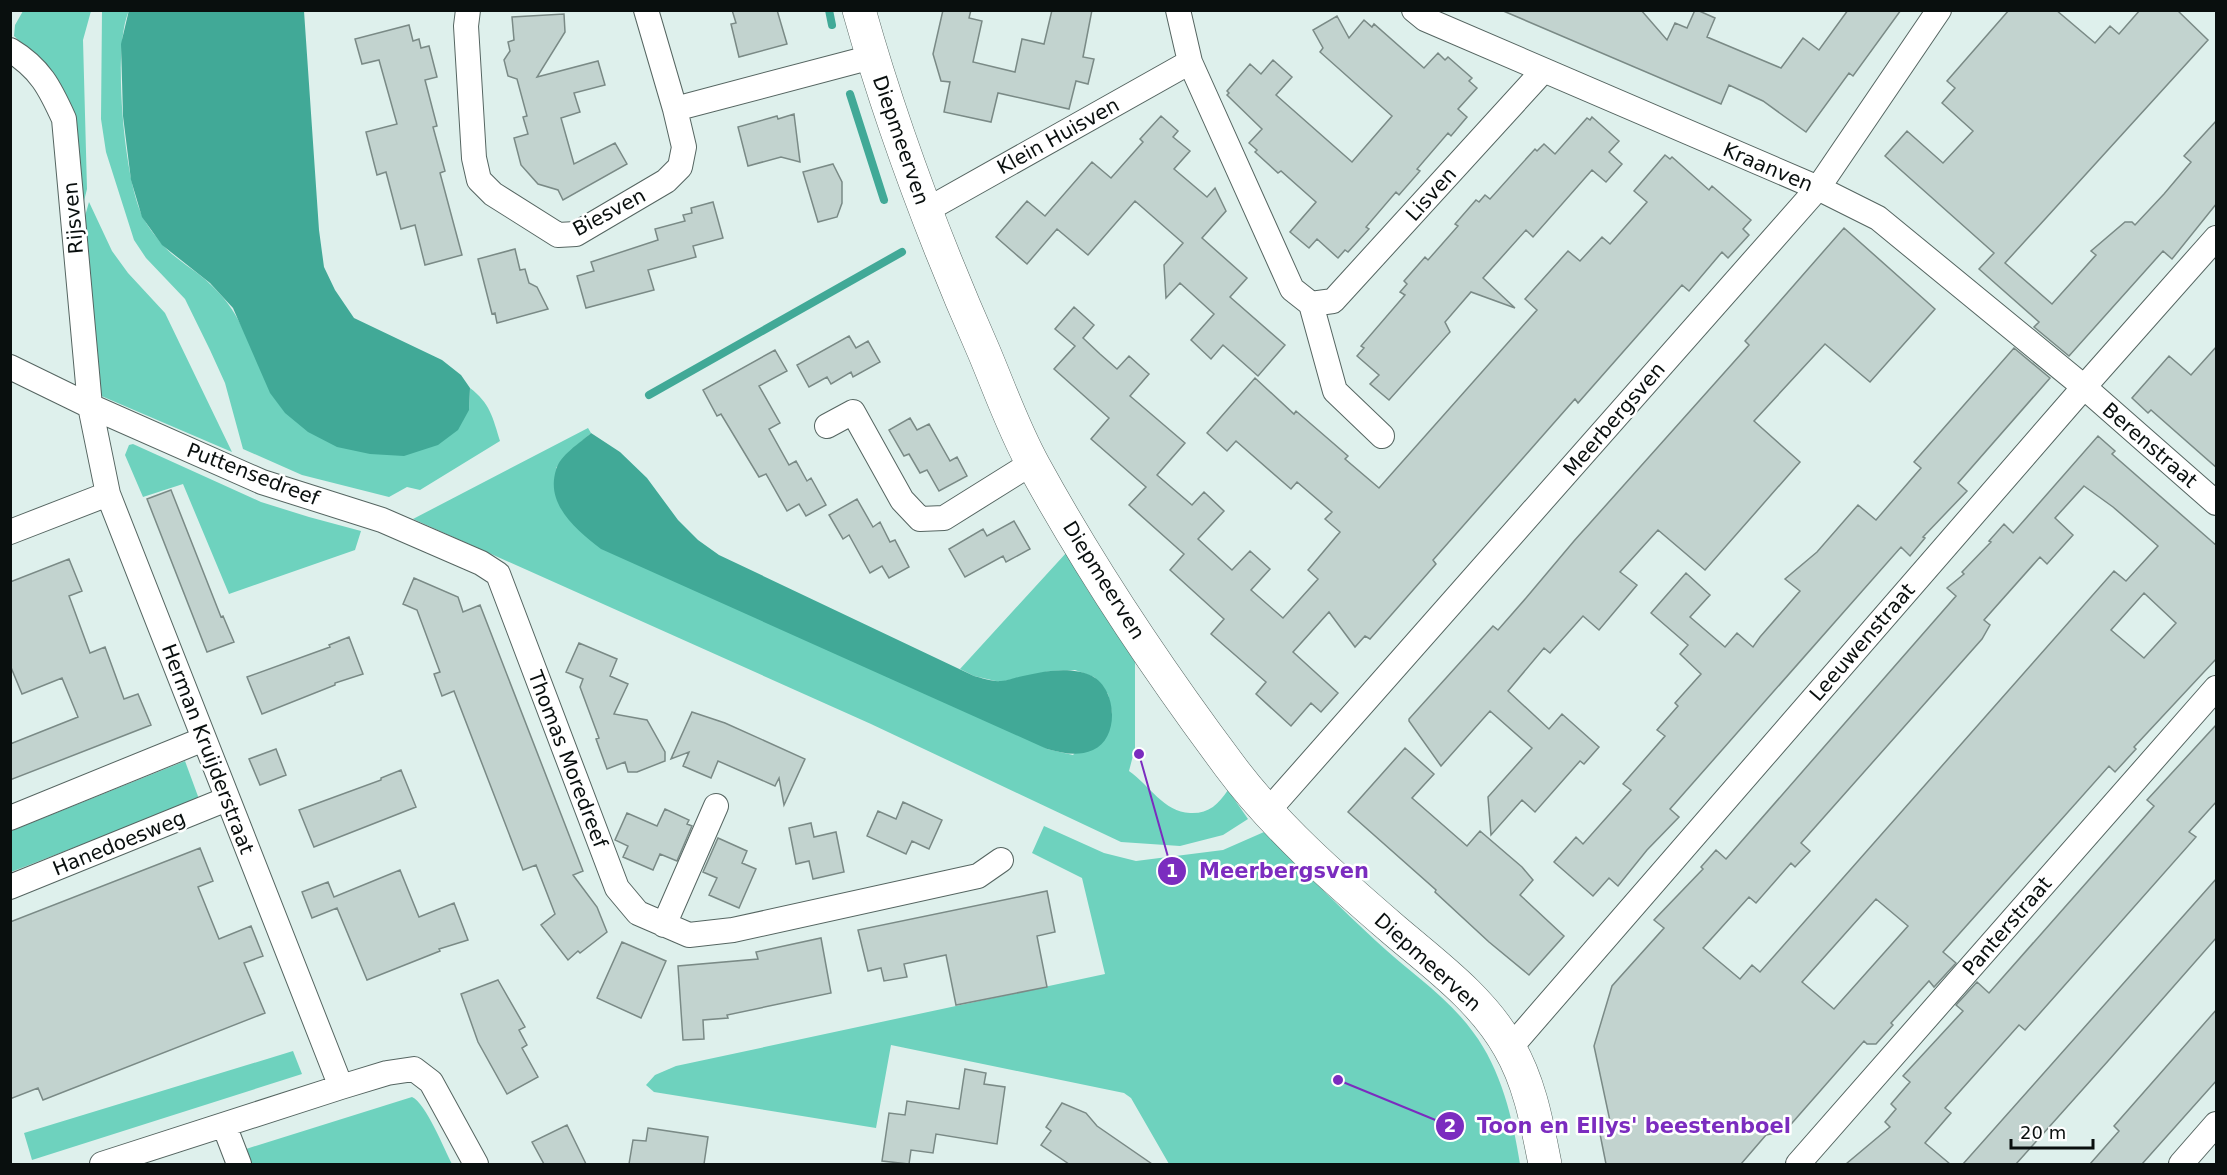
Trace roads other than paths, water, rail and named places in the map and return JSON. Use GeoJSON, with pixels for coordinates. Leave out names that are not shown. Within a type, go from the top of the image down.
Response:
{"type":"FeatureCollection","features":[{"type":"Feature","properties":{"kind":"street","name":"Biesven"},"geometry":{"type":"LineString","coordinates":[[468,10],[466,26],[474,158],[479,180],[493,194],[558,236],[576,234],[666,181],[680,167],[684,147],[646,10]]}},
{"type":"Feature","properties":{"kind":"street","name":"Diepmeerven"},"geometry":{"type":"LineString","coordinates":[[859,10],[872,57],[925,211],[1032,463],[1155,662],[1231,768],[1268,811],[1364,904],[1476,1002],[1510,1048],[1533,1102],[1545,1164]]}},
{"type":"Feature","properties":{"kind":"street"},"geometry":{"type":"LineString","coordinates":[[1178,10],[1190,62],[1292,289],[1311,304],[1335,391],[1382,436]]}},
{"type":"Feature","properties":{"kind":"street","name":"Kraanven"},"geometry":{"type":"LineString","coordinates":[[1414,10],[1425,19],[1818,188],[1878,218],[2084,387]]}},
{"type":"Feature","properties":{"kind":"street","name":"Meerbergsven"},"geometry":{"type":"LineString","coordinates":[[1268,811],[1818,188],[1939,10]]}},
{"type":"Feature","properties":{"kind":"street","name":"Rijsven"},"geometry":{"type":"LineString","coordinates":[[10,50],[27,60],[48,85],[64,118],[90,406]]}},
{"type":"Feature","properties":{"kind":"street"},"geometry":{"type":"LineString","coordinates":[[675,109],[872,57]]}},
{"type":"Feature","properties":{"kind":"street","name":"Klein Huisven"},"geometry":{"type":"LineString","coordinates":[[925,211],[1190,62]]}},
{"type":"Feature","properties":{"kind":"street","name":"Lisven"},"geometry":{"type":"LineString","coordinates":[[1311,304],[1333,302],[1543,71]]}},
{"type":"Feature","properties":{"kind":"street","name":"Leeuwenstraat"},"geometry":{"type":"LineString","coordinates":[[1510,1048],[2084,387],[2217,238]]}},
{"type":"Feature","properties":{"kind":"street","name":"Puttensedreef"},"geometry":{"type":"LineString","coordinates":[[10,367],[90,406],[262,482],[382,520],[481,563],[498,574]]}},
{"type":"Feature","properties":{"kind":"street","name":"Berenstraat"},"geometry":{"type":"LineString","coordinates":[[2084,387],[2217,503]]}},
{"type":"Feature","properties":{"kind":"street","name":"Herman Kruijderstraat"},"geometry":{"type":"LineString","coordinates":[[90,406],[108,494],[341,1087]]}},
{"type":"Feature","properties":{"kind":"street"},"geometry":{"type":"LineString","coordinates":[[827,426],[853,412],[902,500],[920,519],[944,518],[1032,463]]}},
{"type":"Feature","properties":{"kind":"street"},"geometry":{"type":"LineString","coordinates":[[10,532],[108,494]]}},
{"type":"Feature","properties":{"kind":"street","name":"Thomas Moredreef"},"geometry":{"type":"LineString","coordinates":[[498,574],[617,888],[638,913],[689,935],[733,930],[978,876],[1001,860]]}},
{"type":"Feature","properties":{"kind":"street","name":"Panterstraat"},"geometry":{"type":"LineString","coordinates":[[1798,1164],[2217,688]]}},
{"type":"Feature","properties":{"kind":"street"},"geometry":{"type":"LineString","coordinates":[[10,818],[204,739]]}},
{"type":"Feature","properties":{"kind":"street","name":"Hanedoesweg"},"geometry":{"type":"LineString","coordinates":[[10,887],[227,799]]}},
{"type":"Feature","properties":{"kind":"street"},"geometry":{"type":"LineString","coordinates":[[664,925],[716,806]]}},
{"type":"Feature","properties":{"kind":"street"},"geometry":{"type":"LineString","coordinates":[[102,1164],[387,1073],[414,1070],[431,1082],[476,1164]]}},
{"type":"Feature","properties":{"kind":"street"},"geometry":{"type":"LineString","coordinates":[[2181,1164],[2217,1124]]}},
{"type":"Feature","properties":{"kind":"street"},"geometry":{"type":"LineString","coordinates":[[224,1125],[239,1164]]}},
{"type":"Feature","properties":{"kind":"waterway"},"geometry":{"type":"LineString","coordinates":[[829,10],[832,25]]}},
{"type":"Feature","properties":{"kind":"waterway"},"geometry":{"type":"LineString","coordinates":[[850,94],[884,200]]}},
{"type":"Feature","properties":{"kind":"waterway"},"geometry":{"type":"LineString","coordinates":[[649,395],[902,252]]}},
{"type":"Feature","properties":{"kind":"place","name":"Meerbergsven"},"geometry":{"type":"Point","coordinates":[1139,754]}},
{"type":"Feature","properties":{"kind":"place","name":"Toon en Ellys' beestenboel"},"geometry":{"type":"Point","coordinates":[1338,1080]}}]}
